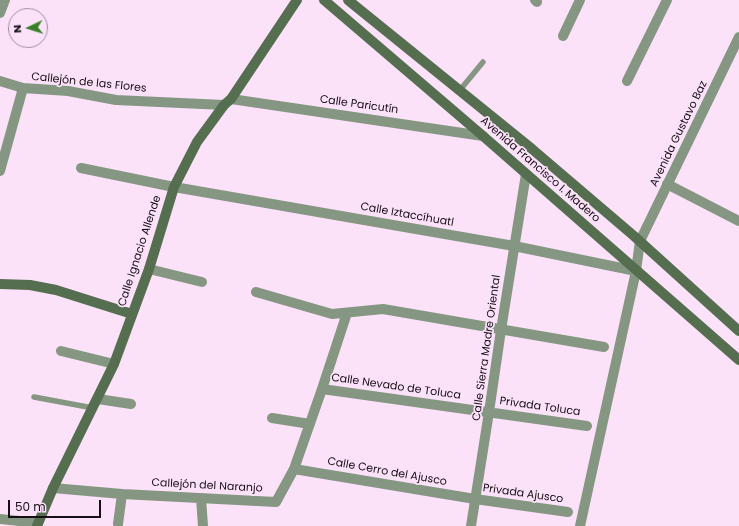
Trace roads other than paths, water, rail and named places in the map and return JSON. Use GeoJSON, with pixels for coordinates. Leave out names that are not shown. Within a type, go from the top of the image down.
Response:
{"type":"FeatureCollection","features":[{"type":"Feature","properties":{"kind":"main road","name":"Calle Ignacio Allende"},"geometry":{"type":"LineString","coordinates":[[37,525],[53,488],[114,364],[149,269],[174,187],[197,142],[228,102],[297,0]]}},
{"type":"Feature","properties":{"kind":"main road","name":"Avenida Francisco I. Madero"},"geometry":{"type":"LineString","coordinates":[[324,0],[483,136],[739,360]]}},
{"type":"Feature","properties":{"kind":"main road","name":"Avenida Francisco I. Madero"},"geometry":{"type":"LineString","coordinates":[[348,0],[538,154],[640,241],[739,331]]}},
{"type":"Feature","properties":{"kind":"main road"},"geometry":{"type":"LineString","coordinates":[[0,284],[30,285],[56,290],[132,314]]}},
{"type":"Feature","properties":{"kind":"street"},"geometry":{"type":"LineString","coordinates":[[0,13],[5,0]]}},
{"type":"Feature","properties":{"kind":"street"},"geometry":{"type":"LineString","coordinates":[[563,36],[580,0]]}},
{"type":"Feature","properties":{"kind":"street"},"geometry":{"type":"LineString","coordinates":[[628,81],[667,0]]}},
{"type":"Feature","properties":{"kind":"street","name":"Avenida Gustavo Baz"},"geometry":{"type":"LineString","coordinates":[[580,526],[636,271],[640,241],[739,37]]}},
{"type":"Feature","properties":{"kind":"street","name":"Callejón de las Flores"},"geometry":{"type":"LineString","coordinates":[[0,81],[23,88],[68,91],[116,100],[228,102]]}},
{"type":"Feature","properties":{"kind":"street"},"geometry":{"type":"LineString","coordinates":[[0,171],[23,88]]}},
{"type":"Feature","properties":{"kind":"street","name":"Calle Paricutín"},"geometry":{"type":"LineString","coordinates":[[228,102],[483,136]]}},
{"type":"Feature","properties":{"kind":"street","name":"Calle Iztaccíhuatl"},"geometry":{"type":"LineString","coordinates":[[81,168],[174,187],[514,246],[636,271]]}},
{"type":"Feature","properties":{"kind":"street","name":"Calle Sierra Madre Oriental"},"geometry":{"type":"LineString","coordinates":[[471,526],[526,174]]}},
{"type":"Feature","properties":{"kind":"street"},"geometry":{"type":"LineString","coordinates":[[667,184],[739,222]]}},
{"type":"Feature","properties":{"kind":"street"},"geometry":{"type":"LineString","coordinates":[[149,269],[202,282]]}},
{"type":"Feature","properties":{"kind":"street"},"geometry":{"type":"LineString","coordinates":[[256,292],[332,314],[383,309],[604,347]]}},
{"type":"Feature","properties":{"kind":"street","name":"Callejón del Naranjo"},"geometry":{"type":"LineString","coordinates":[[53,488],[122,494],[276,502],[294,469],[347,312]]}},
{"type":"Feature","properties":{"kind":"street"},"geometry":{"type":"LineString","coordinates":[[62,351],[114,364]]}},
{"type":"Feature","properties":{"kind":"street","name":"Calle Nevado de Toluca"},"geometry":{"type":"LineString","coordinates":[[322,389],[490,412]]}},
{"type":"Feature","properties":{"kind":"street"},"geometry":{"type":"LineString","coordinates":[[95,403],[131,404]]}},
{"type":"Feature","properties":{"kind":"street","name":"Privada Toluca"},"geometry":{"type":"LineString","coordinates":[[490,412],[587,426]]}},
{"type":"Feature","properties":{"kind":"street"},"geometry":{"type":"LineString","coordinates":[[272,418],[310,424]]}},
{"type":"Feature","properties":{"kind":"street","name":"Calle Cerro del Ajusco"},"geometry":{"type":"LineString","coordinates":[[294,469],[476,499]]}},
{"type":"Feature","properties":{"kind":"street"},"geometry":{"type":"LineString","coordinates":[[118,524],[122,494]]}},
{"type":"Feature","properties":{"kind":"street"},"geometry":{"type":"LineString","coordinates":[[201,498],[203,526]]}},
{"type":"Feature","properties":{"kind":"street","name":"Privada Ajusco"},"geometry":{"type":"LineString","coordinates":[[476,499],[568,512]]}},
{"type":"Feature","properties":{"kind":"street"},"geometry":{"type":"LineString","coordinates":[[0,518],[37,525]]}},
{"type":"Feature","properties":{"kind":"lane"},"geometry":{"type":"LineString","coordinates":[[460,90],[483,62]]}},
{"type":"Feature","properties":{"kind":"lane"},"geometry":{"type":"LineString","coordinates":[[34,396],[95,403]]}}]}
